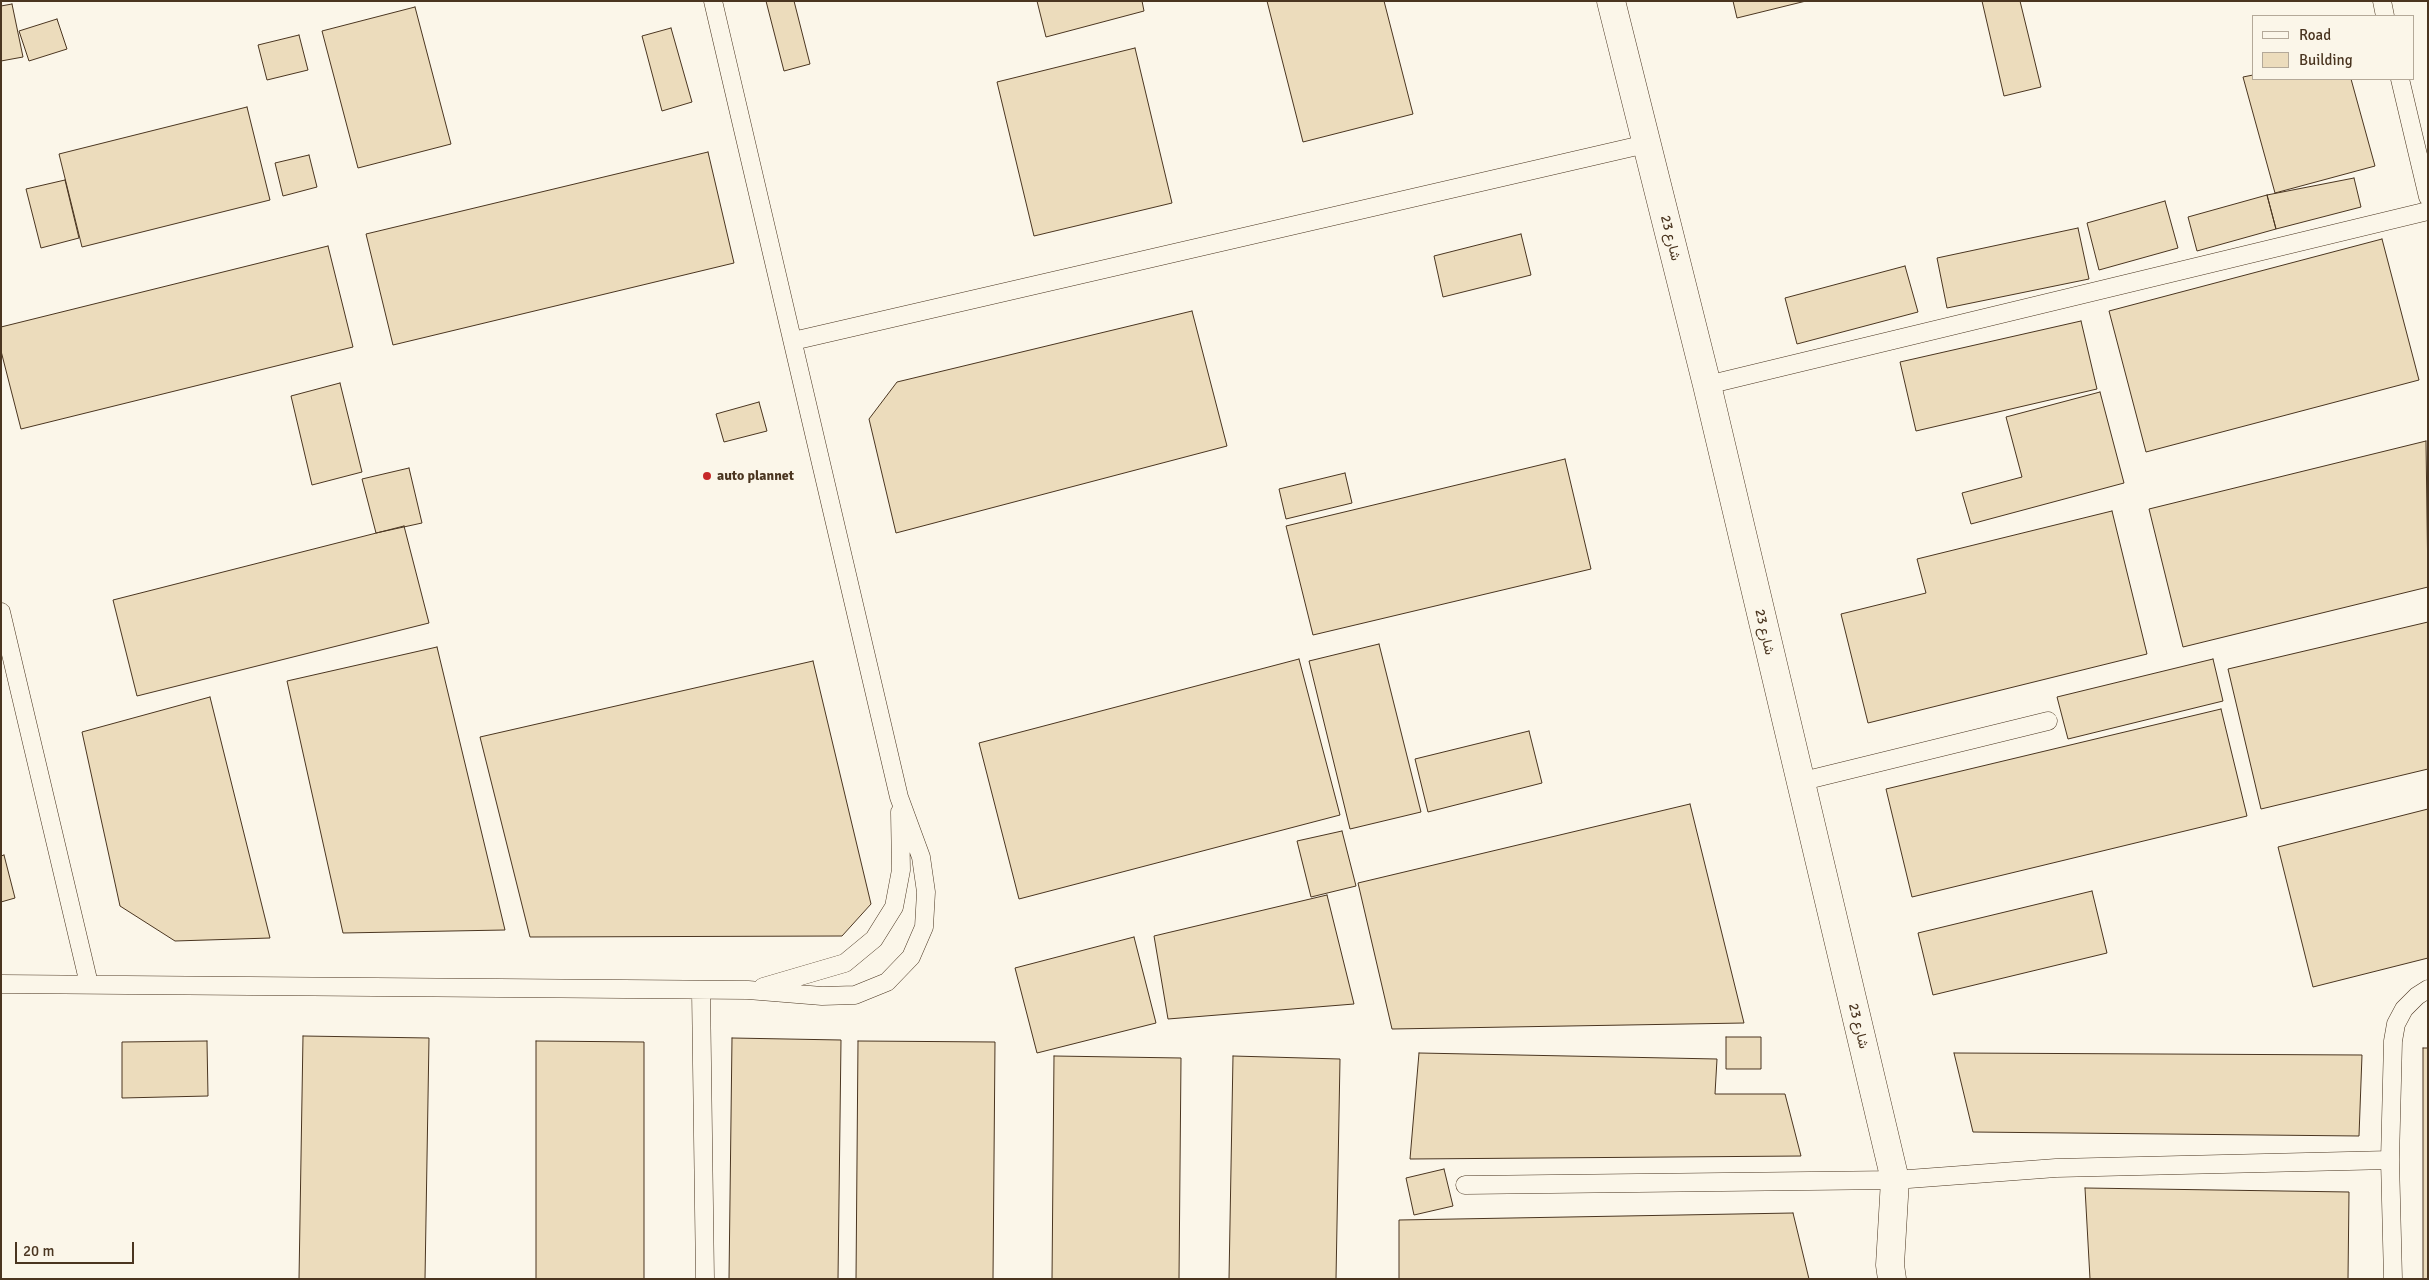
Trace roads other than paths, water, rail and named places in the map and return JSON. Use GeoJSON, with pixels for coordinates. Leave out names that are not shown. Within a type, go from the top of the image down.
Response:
{"type":"FeatureCollection","features":[{"type":"Feature","properties":{"kind":"street","name":"شارع 23"},"geometry":{"type":"LineString","coordinates":[[1611,1],[1707,385],[1799,782],[1895,1180],[1894,1276]]}},
{"type":"Feature","properties":{"kind":"lane"},"geometry":{"type":"LineString","coordinates":[[1,984],[748,990],[822,996],[855,995],[887,982],[911,957],[924,926],[926,892],[921,857],[899,797],[713,1]]}},
{"type":"Feature","properties":{"kind":"lane"},"geometry":{"type":"LineString","coordinates":[[2382,1],[2385,15]]}},
{"type":"Feature","properties":{"kind":"lane"},"geometry":{"type":"LineString","coordinates":[[2400,80],[2428,197]]}},
{"type":"Feature","properties":{"kind":"lane"},"geometry":{"type":"LineString","coordinates":[[793,342],[1646,144]]}},
{"type":"Feature","properties":{"kind":"lane"},"geometry":{"type":"LineString","coordinates":[[1707,385],[2428,211]]}},
{"type":"Feature","properties":{"kind":"lane"},"geometry":{"type":"LineString","coordinates":[[1,612],[88,984]]}},
{"type":"Feature","properties":{"kind":"lane"},"geometry":{"type":"LineString","coordinates":[[1799,782],[2048,720]]}},
{"type":"Feature","properties":{"kind":"lane"},"geometry":{"type":"LineString","coordinates":[[748,990],[844,963],[874,939],[894,907],[901,870],[899,797]]}},
{"type":"Feature","properties":{"kind":"lane"},"geometry":{"type":"LineString","coordinates":[[2393,1279],[2390,1160],[2391,1059],[2394,1032],[2404,1009],[2417,996],[2428,990]]}},
{"type":"Feature","properties":{"kind":"lane"},"geometry":{"type":"LineString","coordinates":[[702,991],[705,1279]]}},
{"type":"Feature","properties":{"kind":"lane"},"geometry":{"type":"LineString","coordinates":[[1465,1185],[1895,1180],[2065,1168],[2390,1160]]}},
{"type":"Feature","properties":{"kind":"place","name":"auto plannet"},"geometry":{"type":"Point","coordinates":[707,476]}}]}
